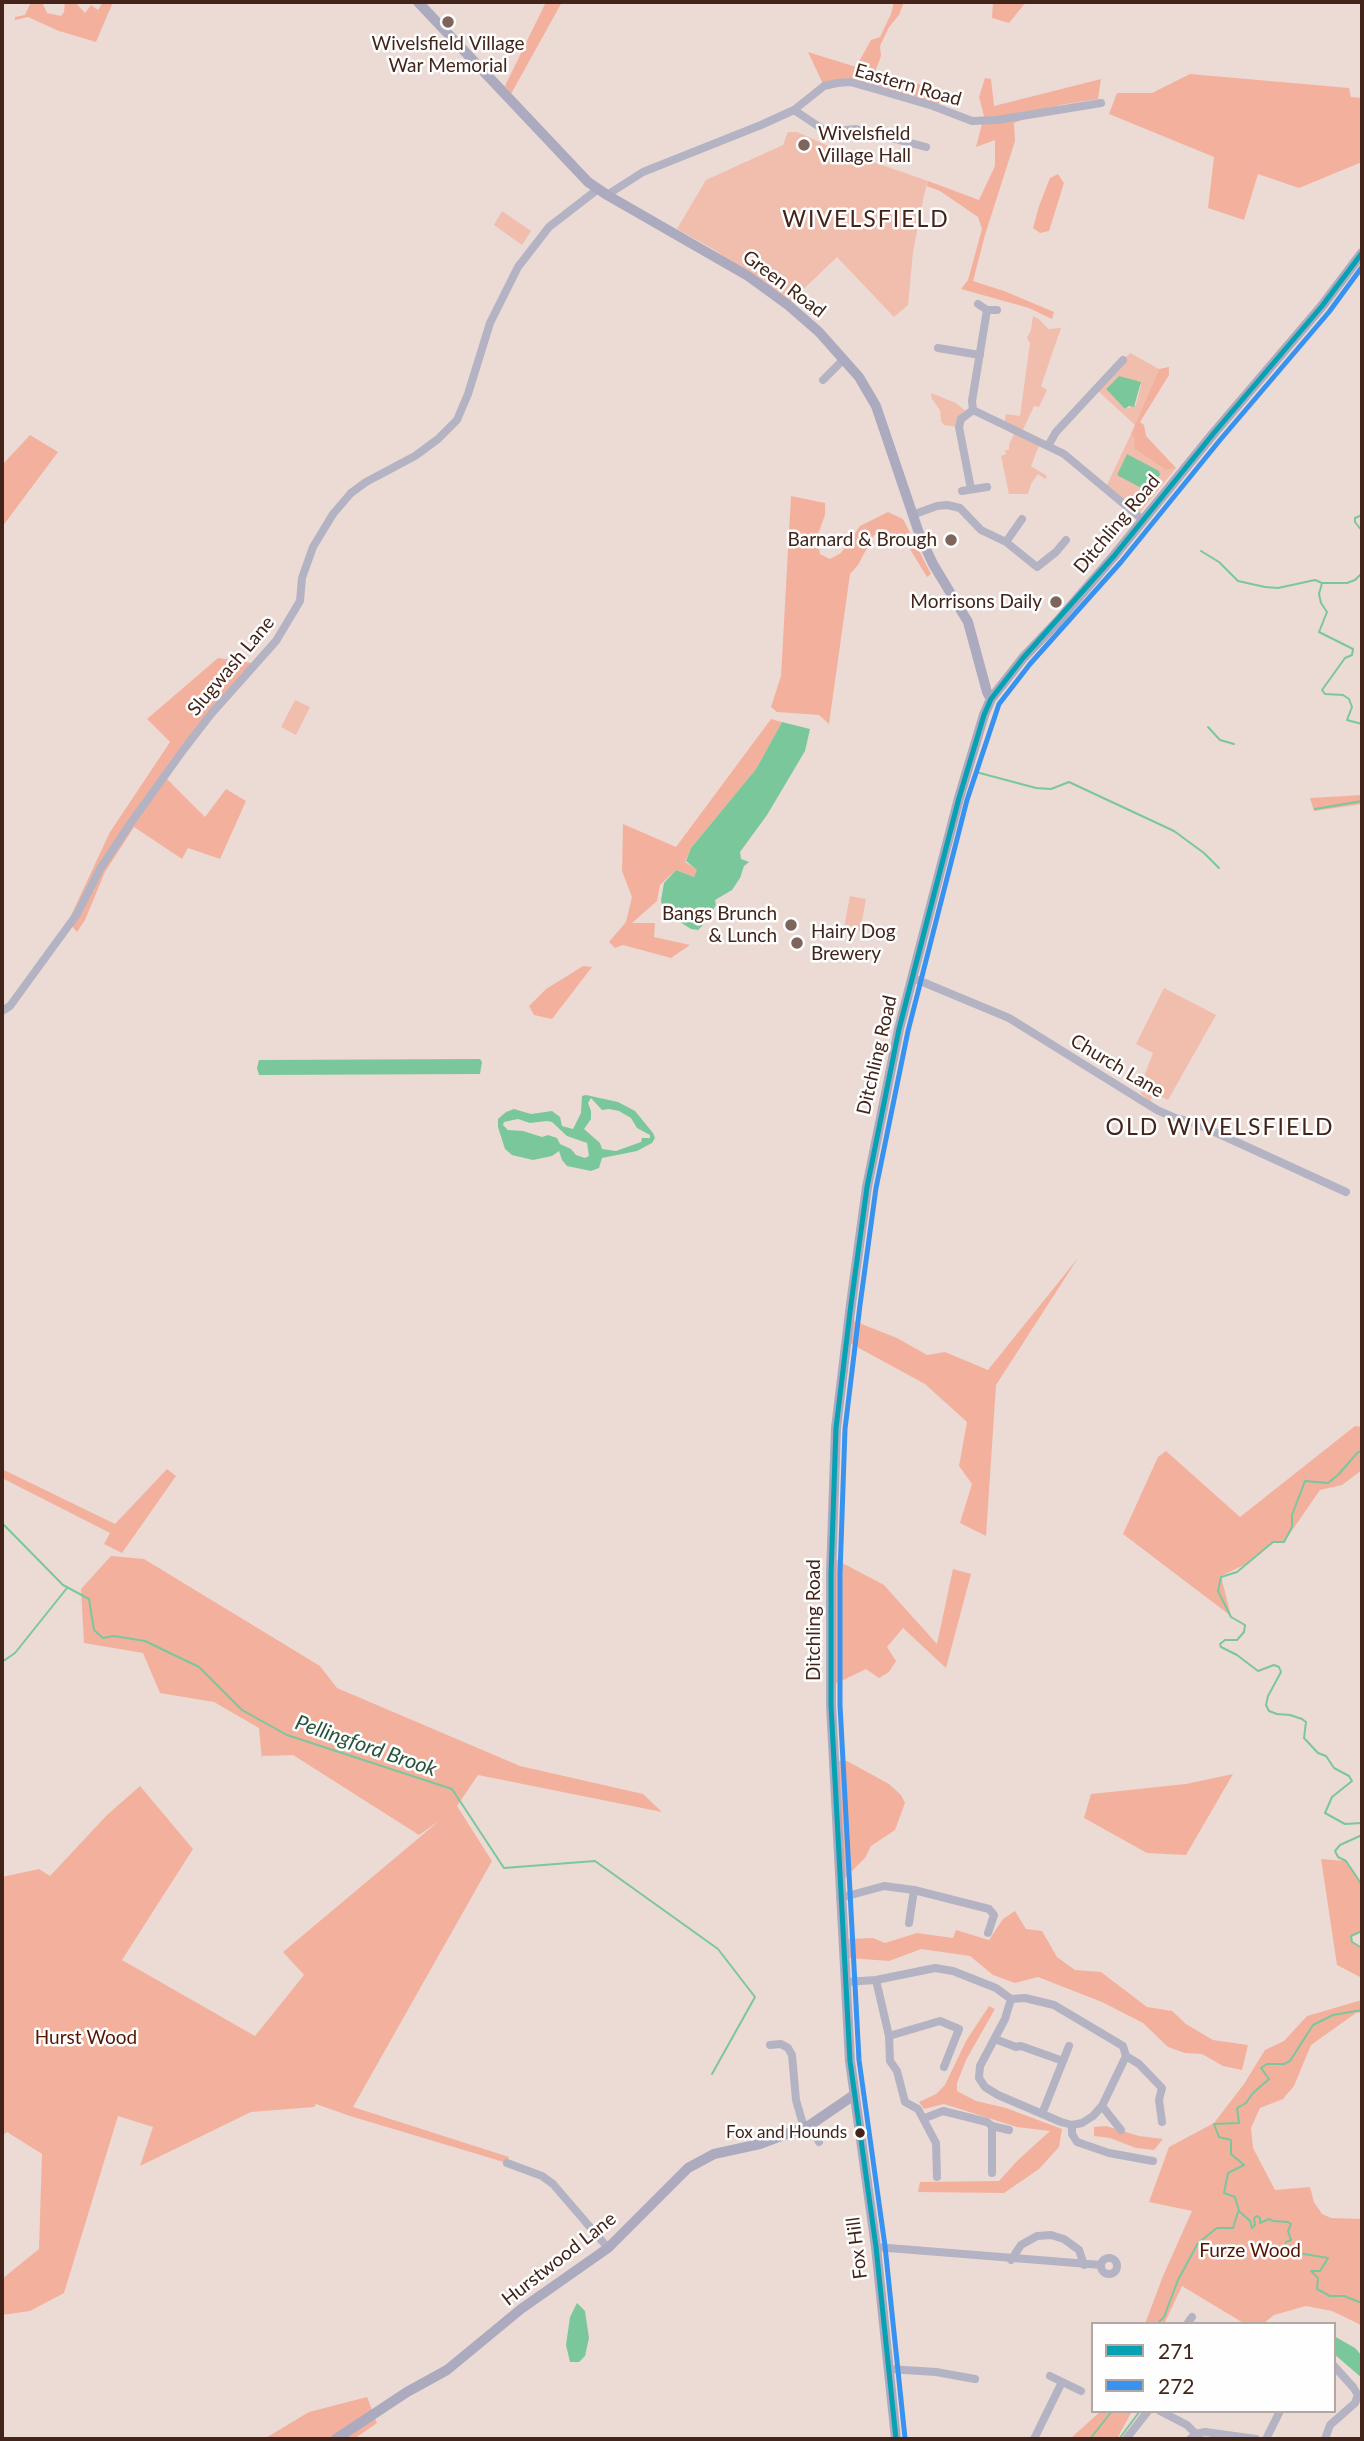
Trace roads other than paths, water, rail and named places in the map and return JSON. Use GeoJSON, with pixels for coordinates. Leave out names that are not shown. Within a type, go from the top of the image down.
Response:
{"type":"FeatureCollection","features":[{"type":"Feature","properties":{"kind":"main road","name":"Green Road"},"geometry":{"type":"LineString","coordinates":[[418,2],[481,66],[570,165],[602,192],[748,276],[788,305],[859,377],[876,406],[912,515],[933,564],[968,622],[986,692],[991,699]]}},
{"type":"Feature","properties":{"kind":"main road","name":"Ditchling Road"},"geometry":{"type":"LineString","coordinates":[[839,1884],[831,1705],[831,1574],[836,1428],[867,1187],[897,1036],[959,798],[984,715],[991,699],[1023,658],[1071,607],[1322,306],[1362,253]]}},
{"type":"Feature","properties":{"kind":"main road","name":"Fox Hill"},"geometry":{"type":"LineString","coordinates":[[839,1884],[854,2095],[876,2247],[896,2439]]}},
{"type":"Feature","properties":{"kind":"main road","name":"Hurstwood Lane"},"geometry":{"type":"LineString","coordinates":[[336,2439],[407,2392],[447,2370],[521,2309],[608,2248],[677,2178],[699,2160],[760,2144],[807,2126],[854,2095]]}},
{"type":"Feature","properties":{"kind":"street","name":"Eastern Road"},"geometry":{"type":"LineString","coordinates":[[602,192],[643,172],[794,110],[824,86],[850,82],[933,106],[972,121],[997,120],[1101,103]]}},
{"type":"Feature","properties":{"kind":"street"},"geometry":{"type":"LineString","coordinates":[[794,110],[827,132],[856,129],[926,147]]}},
{"type":"Feature","properties":{"kind":"street","name":"Slugwash Lane"},"geometry":{"type":"LineString","coordinates":[[2,1011],[10,1006],[77,914],[100,869],[184,749],[211,714],[276,641],[300,601],[302,578],[313,547],[333,514],[366,481],[415,456],[457,420],[490,323],[518,267],[549,227],[602,192]]}},
{"type":"Feature","properties":{"kind":"street"},"geometry":{"type":"LineString","coordinates":[[978,304],[987,310],[997,310]]}},
{"type":"Feature","properties":{"kind":"street"},"geometry":{"type":"LineString","coordinates":[[973,410],[972,401],[987,310]]}},
{"type":"Feature","properties":{"kind":"street"},"geometry":{"type":"LineString","coordinates":[[938,348],[980,355]]}},
{"type":"Feature","properties":{"kind":"street"},"geometry":{"type":"LineString","coordinates":[[822,380],[844,359]]}},
{"type":"Feature","properties":{"kind":"street"},"geometry":{"type":"LineString","coordinates":[[1048,446],[1056,432],[1116,362]]}},
{"type":"Feature","properties":{"kind":"street"},"geometry":{"type":"LineString","coordinates":[[973,410],[1065,454],[1143,520]]}},
{"type":"Feature","properties":{"kind":"street"},"geometry":{"type":"LineString","coordinates":[[971,489],[959,426],[961,419],[973,410]]}},
{"type":"Feature","properties":{"kind":"street"},"geometry":{"type":"LineString","coordinates":[[961,491],[987,487]]}},
{"type":"Feature","properties":{"kind":"street"},"geometry":{"type":"LineString","coordinates":[[912,515],[937,506],[960,508],[981,530],[1006,542],[1037,567],[1066,540]]}},
{"type":"Feature","properties":{"kind":"street"},"geometry":{"type":"LineString","coordinates":[[1006,542],[1022,519]]}},
{"type":"Feature","properties":{"kind":"street","name":"Church Lane"},"geometry":{"type":"LineString","coordinates":[[913,978],[1009,1018],[1157,1110],[1195,1123],[1346,1192]]}},
{"type":"Feature","properties":{"kind":"street"},"geometry":{"type":"LineString","coordinates":[[840,1898],[884,1886],[914,1890],[989,1909],[994,1915],[988,1933]]}},
{"type":"Feature","properties":{"kind":"street"},"geometry":{"type":"LineString","coordinates":[[909,1923],[914,1890]]}},
{"type":"Feature","properties":{"kind":"street"},"geometry":{"type":"LineString","coordinates":[[845,1982],[876,1980],[935,1968],[953,1971],[996,1988],[1011,1999],[1025,1998],[1055,2004],[1123,2046],[1126,2056],[1139,2064],[1162,2088],[1159,2100],[1162,2122]]}},
{"type":"Feature","properties":{"kind":"street"},"geometry":{"type":"LineString","coordinates":[[876,1980],[889,2036],[890,2060],[897,2071],[905,2102],[918,2109],[925,2118],[936,2143],[937,2177]]}},
{"type":"Feature","properties":{"kind":"street"},"geometry":{"type":"LineString","coordinates":[[1011,1999],[1005,2019],[980,2066],[979,2078],[985,2087],[998,2095],[1072,2125],[1093,2116],[1102,2106],[1126,2056]]}},
{"type":"Feature","properties":{"kind":"street"},"geometry":{"type":"LineString","coordinates":[[889,2036],[940,2021],[959,2029],[944,2067]]}},
{"type":"Feature","properties":{"kind":"street"},"geometry":{"type":"LineString","coordinates":[[995,2039],[1063,2062]]}},
{"type":"Feature","properties":{"kind":"street"},"geometry":{"type":"LineString","coordinates":[[775,2042],[788,2048],[792,2055],[796,2100],[807,2126],[819,2142]]}},
{"type":"Feature","properties":{"kind":"street"},"geometry":{"type":"LineString","coordinates":[[1042,2114],[1069,2046]]}},
{"type":"Feature","properties":{"kind":"street"},"geometry":{"type":"LineString","coordinates":[[1102,2106],[1121,2130]]}},
{"type":"Feature","properties":{"kind":"street"},"geometry":{"type":"LineString","coordinates":[[925,2118],[943,2111],[1009,2130]]}},
{"type":"Feature","properties":{"kind":"street"},"geometry":{"type":"LineString","coordinates":[[1072,2125],[1072,2134],[1077,2142],[1109,2153],[1153,2161]]}},
{"type":"Feature","properties":{"kind":"street"},"geometry":{"type":"LineString","coordinates":[[992,2126],[992,2173]]}},
{"type":"Feature","properties":{"kind":"street"},"geometry":{"type":"LineString","coordinates":[[507,2163],[542,2176],[553,2184],[608,2248]]}},
{"type":"Feature","properties":{"kind":"street"},"geometry":{"type":"LineString","coordinates":[[1011,2260],[1021,2245],[1037,2236],[1051,2235],[1064,2239],[1079,2250],[1084,2265]]}},
{"type":"Feature","properties":{"kind":"street"},"geometry":{"type":"LineString","coordinates":[[876,2247],[1011,2260],[1101,2265]]}},
{"type":"Feature","properties":{"kind":"street"},"geometry":{"type":"LineString","coordinates":[[1325,2439],[1330,2425],[1355,2403],[1358,2395],[1336,2368]]}},
{"type":"Feature","properties":{"kind":"street"},"geometry":{"type":"LineString","coordinates":[[888,2369],[936,2372],[975,2379]]}},
{"type":"Feature","properties":{"kind":"street"},"geometry":{"type":"LineString","coordinates":[[1050,2376],[1081,2391]]}},
{"type":"Feature","properties":{"kind":"street"},"geometry":{"type":"LineString","coordinates":[[1034,2439],[1062,2382]]}},
{"type":"Feature","properties":{"kind":"street"},"geometry":{"type":"LineString","coordinates":[[1126,2439],[1146,2413]]}},
{"type":"Feature","properties":{"kind":"street"},"geometry":{"type":"LineString","coordinates":[[1164,2413],[1187,2425],[1193,2437],[1205,2432],[1256,2439]]}},
{"type":"Feature","properties":{"kind":"street"},"geometry":{"type":"LineString","coordinates":[[1266,2439],[1279,2413]]}},
{"type":"Feature","properties":{"kind":"waterway"},"geometry":{"type":"LineString","coordinates":[[1362,515],[1355,518],[1362,531]]}},
{"type":"Feature","properties":{"kind":"waterway"},"geometry":{"type":"LineString","coordinates":[[1201,551],[1219,562],[1238,581],[1265,587],[1278,588],[1315,580],[1322,583],[1347,583],[1362,573]]}},
{"type":"Feature","properties":{"kind":"waterway"},"geometry":{"type":"LineString","coordinates":[[1322,583],[1319,594],[1327,612],[1319,632],[1353,649],[1352,655],[1345,658],[1322,690],[1325,694],[1343,695],[1349,699],[1352,707],[1347,720],[1362,724]]}},
{"type":"Feature","properties":{"kind":"waterway"},"geometry":{"type":"LineString","coordinates":[[1208,727],[1220,740],[1234,744]]}},
{"type":"Feature","properties":{"kind":"waterway"},"geometry":{"type":"LineString","coordinates":[[976,772],[1036,788],[1051,789],[1069,782],[1174,831],[1219,868]]}},
{"type":"Feature","properties":{"kind":"waterway"},"geometry":{"type":"LineString","coordinates":[[1315,809],[1362,801]]}},
{"type":"Feature","properties":{"kind":"waterway"},"geometry":{"type":"LineString","coordinates":[[1362,1450],[1328,1483],[1305,1481],[1292,1515],[1292,1527],[1284,1542],[1273,1542],[1237,1572],[1221,1577],[1218,1591],[1231,1617],[1245,1625],[1244,1632],[1237,1640],[1225,1640],[1220,1644],[1221,1647],[1258,1671],[1274,1665],[1279,1667],[1281,1672],[1268,1696],[1266,1705],[1269,1711],[1290,1715],[1306,1722],[1304,1738],[1318,1753],[1326,1756],[1334,1768],[1349,1776],[1352,1781],[1332,1797],[1325,1813],[1345,1824],[1362,1823]]}},
{"type":"Feature","properties":{"kind":"waterway","name":"Pellingford Brook"},"geometry":{"type":"LineString","coordinates":[[2,1523],[63,1585],[89,1599],[94,1630],[103,1638],[114,1636],[145,1641],[199,1667],[242,1710],[287,1735],[452,1789],[504,1868],[595,1861],[718,1949],[755,1997],[712,2074]]}},
{"type":"Feature","properties":{"kind":"waterway"},"geometry":{"type":"LineString","coordinates":[[2,1662],[15,1653],[67,1588]]}},
{"type":"Feature","properties":{"kind":"waterway"},"geometry":{"type":"LineString","coordinates":[[1362,1835],[1340,1845],[1335,1851],[1338,1857],[1346,1861],[1362,1885]]}},
{"type":"Feature","properties":{"kind":"waterway"},"geometry":{"type":"LineString","coordinates":[[1362,1931],[1351,1936],[1352,1942],[1362,1948]]}},
{"type":"Feature","properties":{"kind":"waterway"},"geometry":{"type":"LineString","coordinates":[[1362,2010],[1333,2015],[1313,2025],[1290,2061],[1284,2064],[1267,2064],[1261,2068],[1269,2079],[1246,2103],[1237,2108],[1239,2123],[1214,2124],[1219,2137],[1231,2140],[1231,2154],[1244,2165],[1228,2173],[1224,2193],[1235,2197],[1239,2211],[1250,2221],[1252,2228],[1257,2216],[1260,2223],[1269,2219],[1291,2224],[1288,2231],[1291,2240],[1286,2242],[1286,2251],[1328,2258],[1320,2271],[1311,2271],[1318,2278],[1317,2289],[1330,2296],[1344,2296],[1362,2303]]}},
{"type":"Feature","properties":{"kind":"waterway"},"geometry":{"type":"LineString","coordinates":[[1159,2322],[1164,2317],[1178,2280],[1198,2243],[1217,2228],[1233,2228],[1238,2212]]}},
{"type":"Feature","properties":{"kind":"waterway"},"geometry":{"type":"LineString","coordinates":[[1090,2439],[1110,2413]]}},
{"type":"Feature","properties":{"kind":"waterway"},"geometry":{"type":"LineString","coordinates":[[1119,2439],[1138,2413]]}},
{"type":"Feature","properties":{"kind":"place","name":"Wivelsfield Village War Memorial"},"geometry":{"type":"Point","coordinates":[448,22]}},
{"type":"Feature","properties":{"kind":"place","name":"Wivelsfield Village Hall"},"geometry":{"type":"Point","coordinates":[804,145]}},
{"type":"Feature","properties":{"kind":"place","name":"Barnard & Brough"},"geometry":{"type":"Point","coordinates":[951,540]}},
{"type":"Feature","properties":{"kind":"place","name":"Morrisons Daily"},"geometry":{"type":"Point","coordinates":[1056,602]}},
{"type":"Feature","properties":{"kind":"place","name":"Bangs Brunch & Lunch"},"geometry":{"type":"Point","coordinates":[791,925]}},
{"type":"Feature","properties":{"kind":"place","name":"Hairy Dog Brewery"},"geometry":{"type":"Point","coordinates":[797,943]}},
{"type":"Feature","properties":{"kind":"place","name":"Fox and Hounds"},"geometry":{"type":"Point","coordinates":[860,2133]}},
{"type":"Feature","properties":{"kind":"district","name":"WIVELSFIELD"},"geometry":{"type":"Point","coordinates":[866,220]}},
{"type":"Feature","properties":{"kind":"district","name":"OLD WIVELSFIELD"},"geometry":{"type":"Point","coordinates":[1220,1128]}},
{"type":"Feature","properties":{"kind":"park label","name":"Hurst Wood"},"geometry":{"type":"Point","coordinates":[86,2038]}},
{"type":"Feature","properties":{"kind":"park label","name":"Furze Wood"},"geometry":{"type":"Point","coordinates":[1250,2251]}}]}
